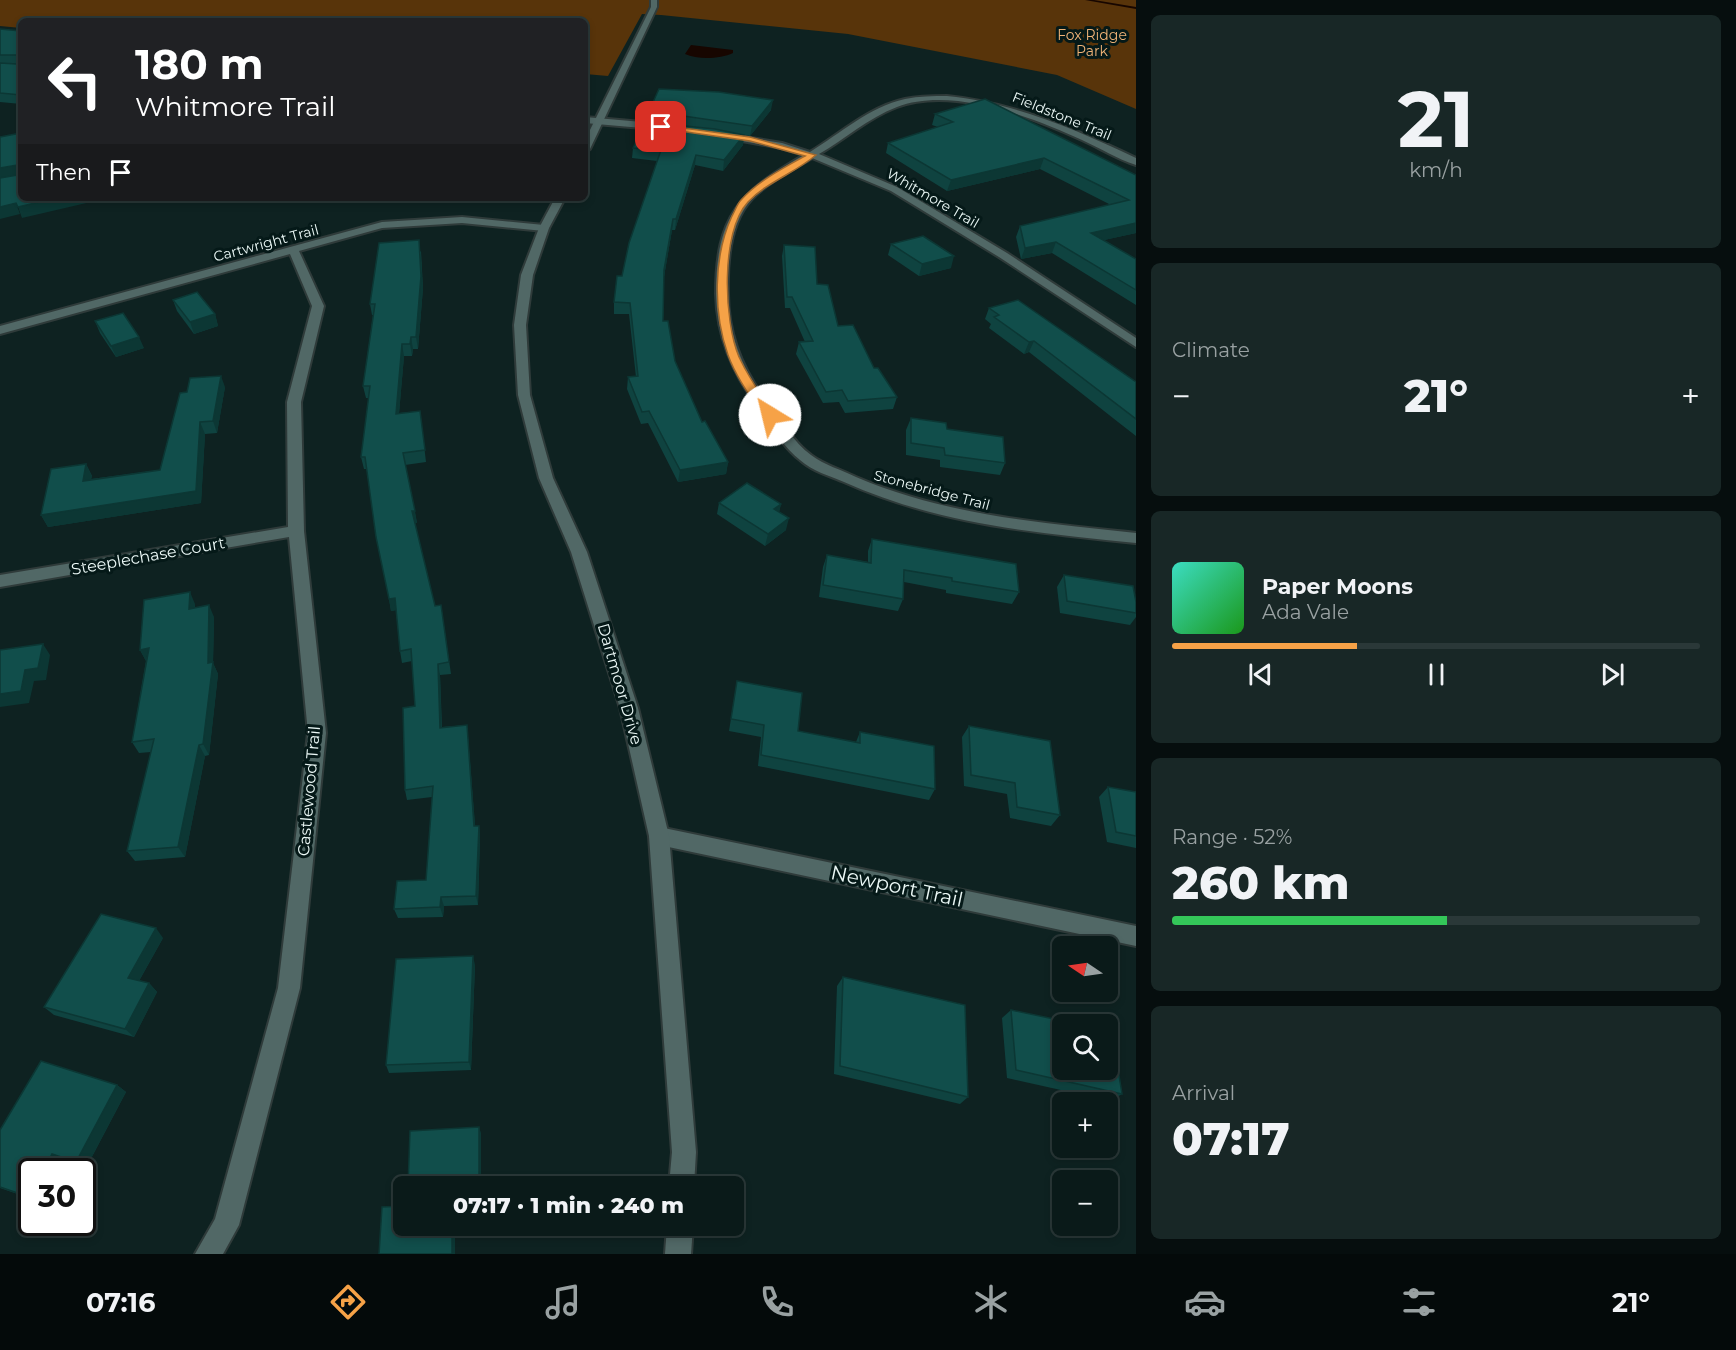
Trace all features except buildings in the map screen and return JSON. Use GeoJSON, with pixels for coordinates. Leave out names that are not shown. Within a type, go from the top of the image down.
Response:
{"type":"FeatureCollection","features":[{"type":"Feature","properties":{"kind":"street"},"geometry":{"type":"LineString","coordinates":[[588,142],[642,34],[654,7],[654,0]]}},
{"type":"Feature","properties":{"kind":"street","name":"Fieldstone Trail"},"geometry":{"type":"LineString","coordinates":[[812,155],[879,112],[898,103],[916,99],[946,99],[992,105],[1026,114],[1136,162]]}},
{"type":"Feature","properties":{"kind":"street"},"geometry":{"type":"LineString","coordinates":[[588,120],[678,129]]}},
{"type":"Feature","properties":{"kind":"street","name":"Whitmore Trail"},"geometry":{"type":"LineString","coordinates":[[710,132],[812,155],[894,189],[1002,255],[1136,343]]}},
{"type":"Feature","properties":{"kind":"street","name":"Stonebridge Trail"},"geometry":{"type":"LineString","coordinates":[[812,155],[774,177],[743,202],[730,231],[723,264],[723,309],[733,356],[758,401],[806,458],[874,492],[974,519],[1136,537]]}},
{"type":"Feature","properties":{"kind":"street","name":"Dartmoor Drive"},"geometry":{"type":"LineString","coordinates":[[558,201],[544,228],[527,275],[520,325],[524,395],[546,478],[579,552],[630,708],[659,836],[684,1152],[683,1176]]}},
{"type":"Feature","properties":{"kind":"street","name":"Cartwright Trail"},"geometry":{"type":"LineString","coordinates":[[0,330],[382,225],[462,220],[544,228]]}},
{"type":"Feature","properties":{"kind":"street","name":"Castlewood Trail"},"geometry":{"type":"LineString","coordinates":[[208,1254],[226,1225],[289,988],[317,734],[296,531],[294,402],[318,306],[294,251]]}},
{"type":"Feature","properties":{"kind":"street","name":"Steeplechase Court"},"geometry":{"type":"LineString","coordinates":[[0,581],[296,531]]}},
{"type":"Feature","properties":{"kind":"street","name":"Newport Trail"},"geometry":{"type":"LineString","coordinates":[[659,836],[1136,936]]}},
{"type":"Feature","properties":{"kind":"street"},"geometry":{"type":"LineString","coordinates":[[678,1254],[679,1236]]}},
{"type":"Feature","properties":{"kind":"green space","name":"Fox Ridge Park"},"geometry":{"type":"Polygon","coordinates":[[[0,0],[1136,0],[1136,109],[1057,75],[848,34],[661,15],[642,14],[608,76],[588,74],[588,18],[18,18],[18,28],[0,26],[0,0]]]}},
{"type":"Feature","properties":{"kind":"shaded area"},"geometry":{"type":"Polygon","coordinates":[[[691,45],[733,50],[733,53],[716,58],[696,57],[685,54],[691,45]]]}},
{"type":"Feature","properties":{"kind":"waterway"},"geometry":{"type":"LineString","coordinates":[[1087,0],[1136,8]]}},
{"type":"Feature","properties":{"kind":"route"},"geometry":{"type":"LineString","coordinates":[[661,127],[750,139],[812,155],[774,177],[743,202],[730,231],[723,264],[723,309],[733,356],[758,401],[770,415]]}}]}
